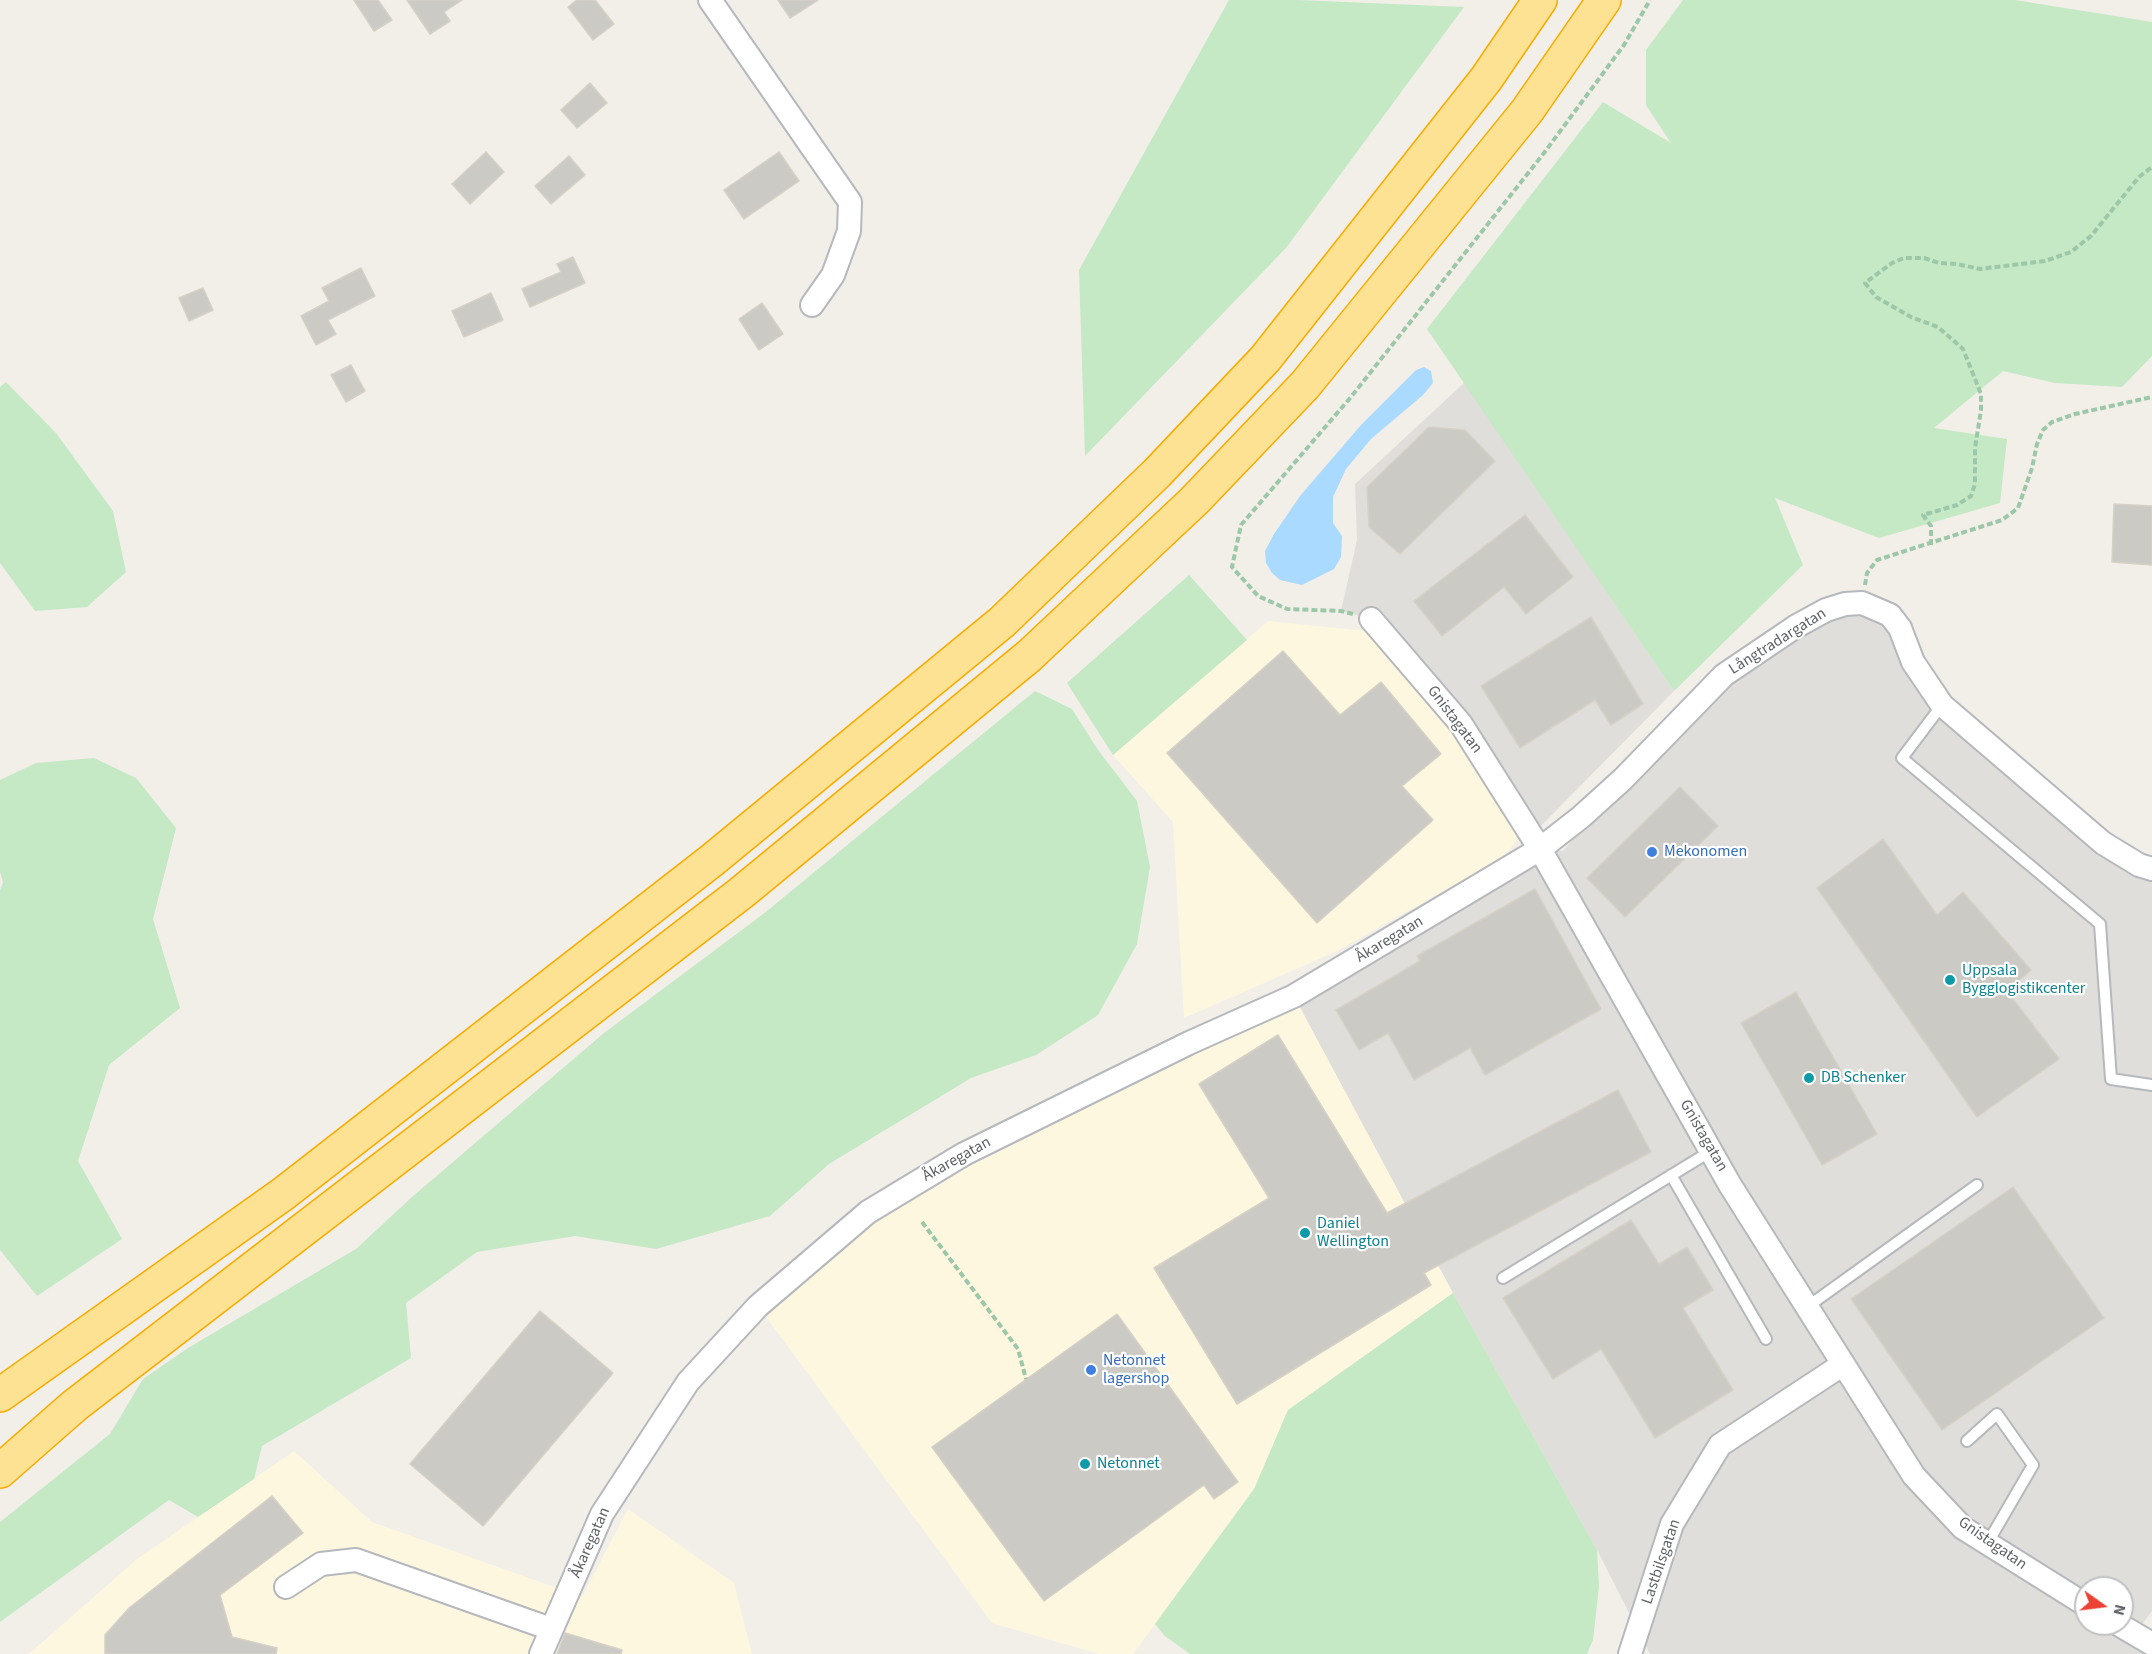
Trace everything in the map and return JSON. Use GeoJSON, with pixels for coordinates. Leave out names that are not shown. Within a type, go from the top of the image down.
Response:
{"type":"FeatureCollection","features":[{"type":"Feature","properties":{"kind":"highway"},"geometry":{"type":"LineString","coordinates":[[0,1395],[283,1194],[711,861],[1002,622],[1157,473],[1266,359],[1486,79],[1540,0]]}},
{"type":"Feature","properties":{"kind":"highway"},"geometry":{"type":"LineString","coordinates":[[0,1471],[74,1406],[741,893],[1029,656],[1194,501],[1305,385],[1527,111],[1604,0]]}},
{"type":"Feature","properties":{"kind":"street"},"geometry":{"type":"LineString","coordinates":[[710,0],[850,202],[849,231],[832,275],[812,305]]}},
{"type":"Feature","properties":{"kind":"street"},"geometry":{"type":"LineString","coordinates":[[1862,603],[1890,615],[1900,628],[1913,662],[1942,705],[2103,843],[2139,865],[2152,869]]}},
{"type":"Feature","properties":{"kind":"street","name":"Långtradargatan"},"geometry":{"type":"LineString","coordinates":[[1540,849],[1581,817],[1623,779],[1724,675],[1795,627],[1826,610],[1845,604],[1862,603]]}},
{"type":"Feature","properties":{"kind":"street","name":"Gnistagatan"},"geometry":{"type":"LineString","coordinates":[[1371,619],[1461,724],[1540,849],[1711,1151],[1842,1365],[1914,1476],[1963,1528],[2074,1598]]}},
{"type":"Feature","properties":{"kind":"street","name":"Åkaregatan"},"geometry":{"type":"LineString","coordinates":[[541,1654],[602,1514],[688,1382],[759,1306],[868,1212],[964,1154],[1189,1042],[1294,996],[1540,849]]}},
{"type":"Feature","properties":{"kind":"street","name":"Lastbilsgatan"},"geometry":{"type":"LineString","coordinates":[[1630,1654],[1672,1524],[1719,1445],[1842,1365]]}},
{"type":"Feature","properties":{"kind":"street"},"geometry":{"type":"LineString","coordinates":[[286,1587],[321,1563],[356,1560],[552,1629]]}},
{"type":"Feature","properties":{"kind":"street"},"geometry":{"type":"LineString","coordinates":[[2134,1633],[2152,1644]]}},
{"type":"Feature","properties":{"kind":"lane"},"geometry":{"type":"LineString","coordinates":[[1942,705],[1902,758],[2100,924],[2111,1079],[2152,1085]]}},
{"type":"Feature","properties":{"kind":"lane"},"geometry":{"type":"LineString","coordinates":[[1503,1278],[1711,1151]]}},
{"type":"Feature","properties":{"kind":"lane"},"geometry":{"type":"LineString","coordinates":[[1671,1175],[1766,1338]]}},
{"type":"Feature","properties":{"kind":"lane"},"geometry":{"type":"LineString","coordinates":[[1807,1308],[1977,1185]]}},
{"type":"Feature","properties":{"kind":"lane"},"geometry":{"type":"LineString","coordinates":[[1967,1441],[1996,1413],[2033,1466],[1987,1544]]}},
{"type":"Feature","properties":{"kind":"path"},"geometry":{"type":"LineString","coordinates":[[1371,619],[1341,611],[1287,609],[1258,596],[1232,567],[1241,525],[1351,397],[1544,153],[1624,45],[1650,0]]}},
{"type":"Feature","properties":{"kind":"path"},"geometry":{"type":"LineString","coordinates":[[1932,545],[1931,526],[1923,515],[1957,506],[1971,496],[1975,484],[1975,448],[1981,394],[1963,349],[1938,327],[1911,317],[1876,297],[1865,283],[1892,262],[1904,258],[1924,258],[1939,263],[1980,269],[2045,261],[2071,252],[2091,236],[2139,177],[2152,167]]}},
{"type":"Feature","properties":{"kind":"path"},"geometry":{"type":"LineString","coordinates":[[1862,603],[1867,573],[1877,560],[1891,553],[1932,545],[2002,520],[2018,508],[2032,468],[2037,444],[2043,430],[2052,422],[2075,414],[2152,397]]}},
{"type":"Feature","properties":{"kind":"path"},"geometry":{"type":"LineString","coordinates":[[922,1221],[1018,1349],[1026,1378]]}},
{"type":"Feature","properties":{"kind":"shaded area"},"geometry":{"type":"Polygon","coordinates":[[[1465,382],[1674,691],[1532,835],[1371,619],[1341,611],[1357,540],[1355,484],[1465,382]]]}},
{"type":"Feature","properties":{"kind":"shaded area"},"geometry":{"type":"Polygon","coordinates":[[[1875,607],[1942,705],[2152,869],[2152,1611],[2135,1634],[2152,1654],[1650,1654],[1597,1550],[1453,1293],[1294,996],[1540,849],[1563,851],[1623,779],[1795,627],[1875,607]]]}},
{"type":"Feature","properties":{"kind":"shaded area"},"geometry":{"type":"Polygon","coordinates":[[[1268,621],[1366,631],[1452,730],[1519,837],[1504,857],[1335,952],[1184,1018],[1173,822],[1113,755],[1268,621]]]}},
{"type":"Feature","properties":{"kind":"shaded area"},"geometry":{"type":"Polygon","coordinates":[[[1294,996],[1453,1293],[1288,1410],[1254,1489],[1133,1654],[1099,1654],[992,1623],[758,1306],[868,1212],[1294,996]]]}},
{"type":"Feature","properties":{"kind":"shaded area"},"geometry":{"type":"Polygon","coordinates":[[[294,1451],[372,1522],[582,1597],[628,1509],[734,1583],[752,1654],[29,1654],[137,1559],[294,1451]]]}},
{"type":"Feature","properties":{"kind":"green space"},"geometry":{"type":"Polygon","coordinates":[[[1229,0],[1298,0],[1464,7],[1286,248],[1085,456],[1079,270],[1229,0]]]}},
{"type":"Feature","properties":{"kind":"green space"},"geometry":{"type":"Polygon","coordinates":[[[1683,0],[2015,0],[2152,22],[2152,356],[2122,387],[2055,383],[2003,371],[1934,428],[2007,439],[2000,503],[1879,538],[1775,498],[1803,565],[1674,691],[1427,329],[1603,102],[1671,143],[1646,105],[1646,50],[1683,0]]]}},
{"type":"Feature","properties":{"kind":"green space"},"geometry":{"type":"Polygon","coordinates":[[[6,382],[56,433],[113,511],[126,572],[87,607],[35,611],[0,563],[0,387],[6,382]]]}},
{"type":"Feature","properties":{"kind":"green space"},"geometry":{"type":"Polygon","coordinates":[[[1189,575],[1247,640],[1113,755],[1067,683],[1189,575]]]}},
{"type":"Feature","properties":{"kind":"green space"},"geometry":{"type":"Polygon","coordinates":[[[1035,691],[1072,709],[1098,750],[1137,801],[1150,867],[1137,944],[1098,1015],[1036,1055],[971,1078],[829,1164],[770,1216],[656,1249],[575,1236],[477,1252],[406,1303],[411,1358],[262,1446],[254,1479],[198,1517],[169,1500],[0,1622],[0,1522],[110,1434],[143,1379],[188,1348],[356,1249],[412,1197],[604,1033],[762,915],[1035,691]]]}},
{"type":"Feature","properties":{"kind":"green space"},"geometry":{"type":"Polygon","coordinates":[[[94,758],[136,778],[176,828],[153,919],[180,1008],[109,1065],[78,1161],[122,1239],[37,1296],[0,1250],[0,891],[3,882],[0,872],[0,780],[36,763],[94,758]]]}},
{"type":"Feature","properties":{"kind":"green space"},"geometry":{"type":"Polygon","coordinates":[[[1453,1293],[1597,1550],[1599,1586],[1593,1640],[1587,1654],[1190,1654],[1165,1636],[1155,1624],[1254,1489],[1288,1410],[1453,1293]]]}},
{"type":"Feature","properties":{"kind":"water"},"geometry":{"type":"Polygon","coordinates":[[[1424,367],[1431,371],[1433,383],[1423,395],[1371,439],[1346,469],[1333,497],[1333,523],[1342,536],[1341,557],[1334,569],[1302,585],[1280,580],[1266,563],[1265,551],[1274,534],[1300,496],[1361,425],[1416,370],[1424,367]]]}},
{"type":"Feature","properties":{"kind":"building"},"geometry":{"type":"Polygon","coordinates":[[[354,0],[378,0],[392,20],[374,31],[354,0]]]}},
{"type":"Feature","properties":{"kind":"building"},"geometry":{"type":"Polygon","coordinates":[[[407,0],[462,0],[444,12],[450,21],[430,34],[407,0]]]}},
{"type":"Feature","properties":{"kind":"building"},"geometry":{"type":"Polygon","coordinates":[[[577,0],[595,0],[614,24],[593,40],[568,7],[577,0]]]}},
{"type":"Feature","properties":{"kind":"building"},"geometry":{"type":"Polygon","coordinates":[[[778,0],[818,0],[790,18],[778,0]]]}},
{"type":"Feature","properties":{"kind":"building"},"geometry":{"type":"Polygon","coordinates":[[[590,83],[607,103],[577,128],[561,110],[590,83]]]}},
{"type":"Feature","properties":{"kind":"building"},"geometry":{"type":"Polygon","coordinates":[[[486,152],[504,172],[470,204],[452,184],[486,152]]]}},
{"type":"Feature","properties":{"kind":"building"},"geometry":{"type":"Polygon","coordinates":[[[779,152],[799,181],[744,219],[724,190],[779,152]]]}},
{"type":"Feature","properties":{"kind":"building"},"geometry":{"type":"Polygon","coordinates":[[[569,156],[585,175],[551,204],[535,186],[569,156]]]}},
{"type":"Feature","properties":{"kind":"building"},"geometry":{"type":"Polygon","coordinates":[[[573,257],[585,283],[530,307],[522,289],[561,272],[557,264],[573,257]]]}},
{"type":"Feature","properties":{"kind":"building"},"geometry":{"type":"Polygon","coordinates":[[[361,268],[375,296],[328,320],[336,334],[316,345],[301,316],[329,301],[322,288],[361,268]]]}},
{"type":"Feature","properties":{"kind":"building"},"geometry":{"type":"Polygon","coordinates":[[[203,288],[213,310],[189,321],[179,298],[203,288]]]}},
{"type":"Feature","properties":{"kind":"building"},"geometry":{"type":"Polygon","coordinates":[[[491,293],[503,320],[464,337],[452,311],[491,293]]]}},
{"type":"Feature","properties":{"kind":"building"},"geometry":{"type":"Polygon","coordinates":[[[762,303],[783,334],[759,350],[739,319],[762,303]]]}},
{"type":"Feature","properties":{"kind":"building"},"geometry":{"type":"Polygon","coordinates":[[[351,365],[365,391],[346,402],[331,375],[351,365]]]}},
{"type":"Feature","properties":{"kind":"building"},"geometry":{"type":"Polygon","coordinates":[[[1429,427],[1465,430],[1495,461],[1400,554],[1369,527],[1367,487],[1429,427]]]}},
{"type":"Feature","properties":{"kind":"building"},"geometry":{"type":"Polygon","coordinates":[[[2114,504],[2152,506],[2152,565],[2112,562],[2114,504]]]}},
{"type":"Feature","properties":{"kind":"building"},"geometry":{"type":"Polygon","coordinates":[[[1525,515],[1573,577],[1526,614],[1504,587],[1442,636],[1414,601],[1525,515]]]}},
{"type":"Feature","properties":{"kind":"building"},"geometry":{"type":"Polygon","coordinates":[[[1591,617],[1643,704],[1611,725],[1595,700],[1520,748],[1481,686],[1591,617]]]}},
{"type":"Feature","properties":{"kind":"building"},"geometry":{"type":"Polygon","coordinates":[[[1283,651],[1340,715],[1381,682],[1441,754],[1402,786],[1433,820],[1317,923],[1167,753],[1283,651]]]}},
{"type":"Feature","properties":{"kind":"building","name":"Mekonomen"},"geometry":{"type":"Polygon","coordinates":[[[1680,787],[1718,826],[1625,917],[1587,878],[1680,787]]]}},
{"type":"Feature","properties":{"kind":"building","name":"Uppsala Bygglogistikcenter"},"geometry":{"type":"Polygon","coordinates":[[[1883,839],[1937,915],[1963,892],[2031,970],[2007,991],[2059,1059],[1977,1117],[1817,888],[1883,839]]]}},
{"type":"Feature","properties":{"kind":"building"},"geometry":{"type":"Polygon","coordinates":[[[1535,889],[1601,1009],[1485,1075],[1470,1048],[1414,1080],[1388,1033],[1359,1050],[1336,1010],[1420,961],[1417,956],[1535,889]]]}},
{"type":"Feature","properties":{"kind":"building","name":"DB Schenker"},"geometry":{"type":"Polygon","coordinates":[[[1796,992],[1877,1134],[1822,1165],[1741,1023],[1796,992]]]}},
{"type":"Feature","properties":{"kind":"building","name":"Daniel Wellington"},"geometry":{"type":"Polygon","coordinates":[[[1278,1035],[1387,1213],[1618,1090],[1651,1152],[1424,1273],[1431,1285],[1237,1404],[1154,1268],[1269,1198],[1199,1084],[1278,1035]]]}},
{"type":"Feature","properties":{"kind":"building"},"geometry":{"type":"Polygon","coordinates":[[[2013,1187],[2104,1318],[1942,1430],[1851,1299],[2013,1187]]]}},
{"type":"Feature","properties":{"kind":"building"},"geometry":{"type":"Polygon","coordinates":[[[1631,1220],[1659,1264],[1687,1247],[1713,1290],[1683,1308],[1733,1390],[1655,1438],[1601,1349],[1553,1379],[1503,1298],[1631,1220]]]}},
{"type":"Feature","properties":{"kind":"building"},"geometry":{"type":"Polygon","coordinates":[[[540,1311],[613,1373],[483,1526],[410,1464],[540,1311]]]}},
{"type":"Feature","properties":{"kind":"building","name":"Netonnet"},"geometry":{"type":"Polygon","coordinates":[[[1117,1314],[1238,1482],[1214,1499],[1204,1485],[1044,1601],[932,1447],[1117,1314]]]}},
{"type":"Feature","properties":{"kind":"building"},"geometry":{"type":"Polygon","coordinates":[[[272,1496],[303,1533],[220,1595],[232,1637],[277,1648],[276,1654],[105,1654],[105,1635],[129,1608],[272,1496]]]}},
{"type":"Feature","properties":{"kind":"building"},"geometry":{"type":"Polygon","coordinates":[[[565,1633],[622,1650],[621,1654],[557,1654],[565,1633]]]}},
{"type":"Feature","properties":{"kind":"place","name":"Mekonomen"},"geometry":{"type":"Point","coordinates":[1652,852]}},
{"type":"Feature","properties":{"kind":"place","name":"Uppsala Bygglogistikcenter"},"geometry":{"type":"Point","coordinates":[1950,980]}},
{"type":"Feature","properties":{"kind":"place","name":"DB Schenker"},"geometry":{"type":"Point","coordinates":[1809,1078]}},
{"type":"Feature","properties":{"kind":"place","name":"Daniel Wellington"},"geometry":{"type":"Point","coordinates":[1305,1233]}},
{"type":"Feature","properties":{"kind":"place","name":"Netonnet lagershop"},"geometry":{"type":"Point","coordinates":[1091,1370]}},
{"type":"Feature","properties":{"kind":"place","name":"Netonnet"},"geometry":{"type":"Point","coordinates":[1085,1464]}}]}
